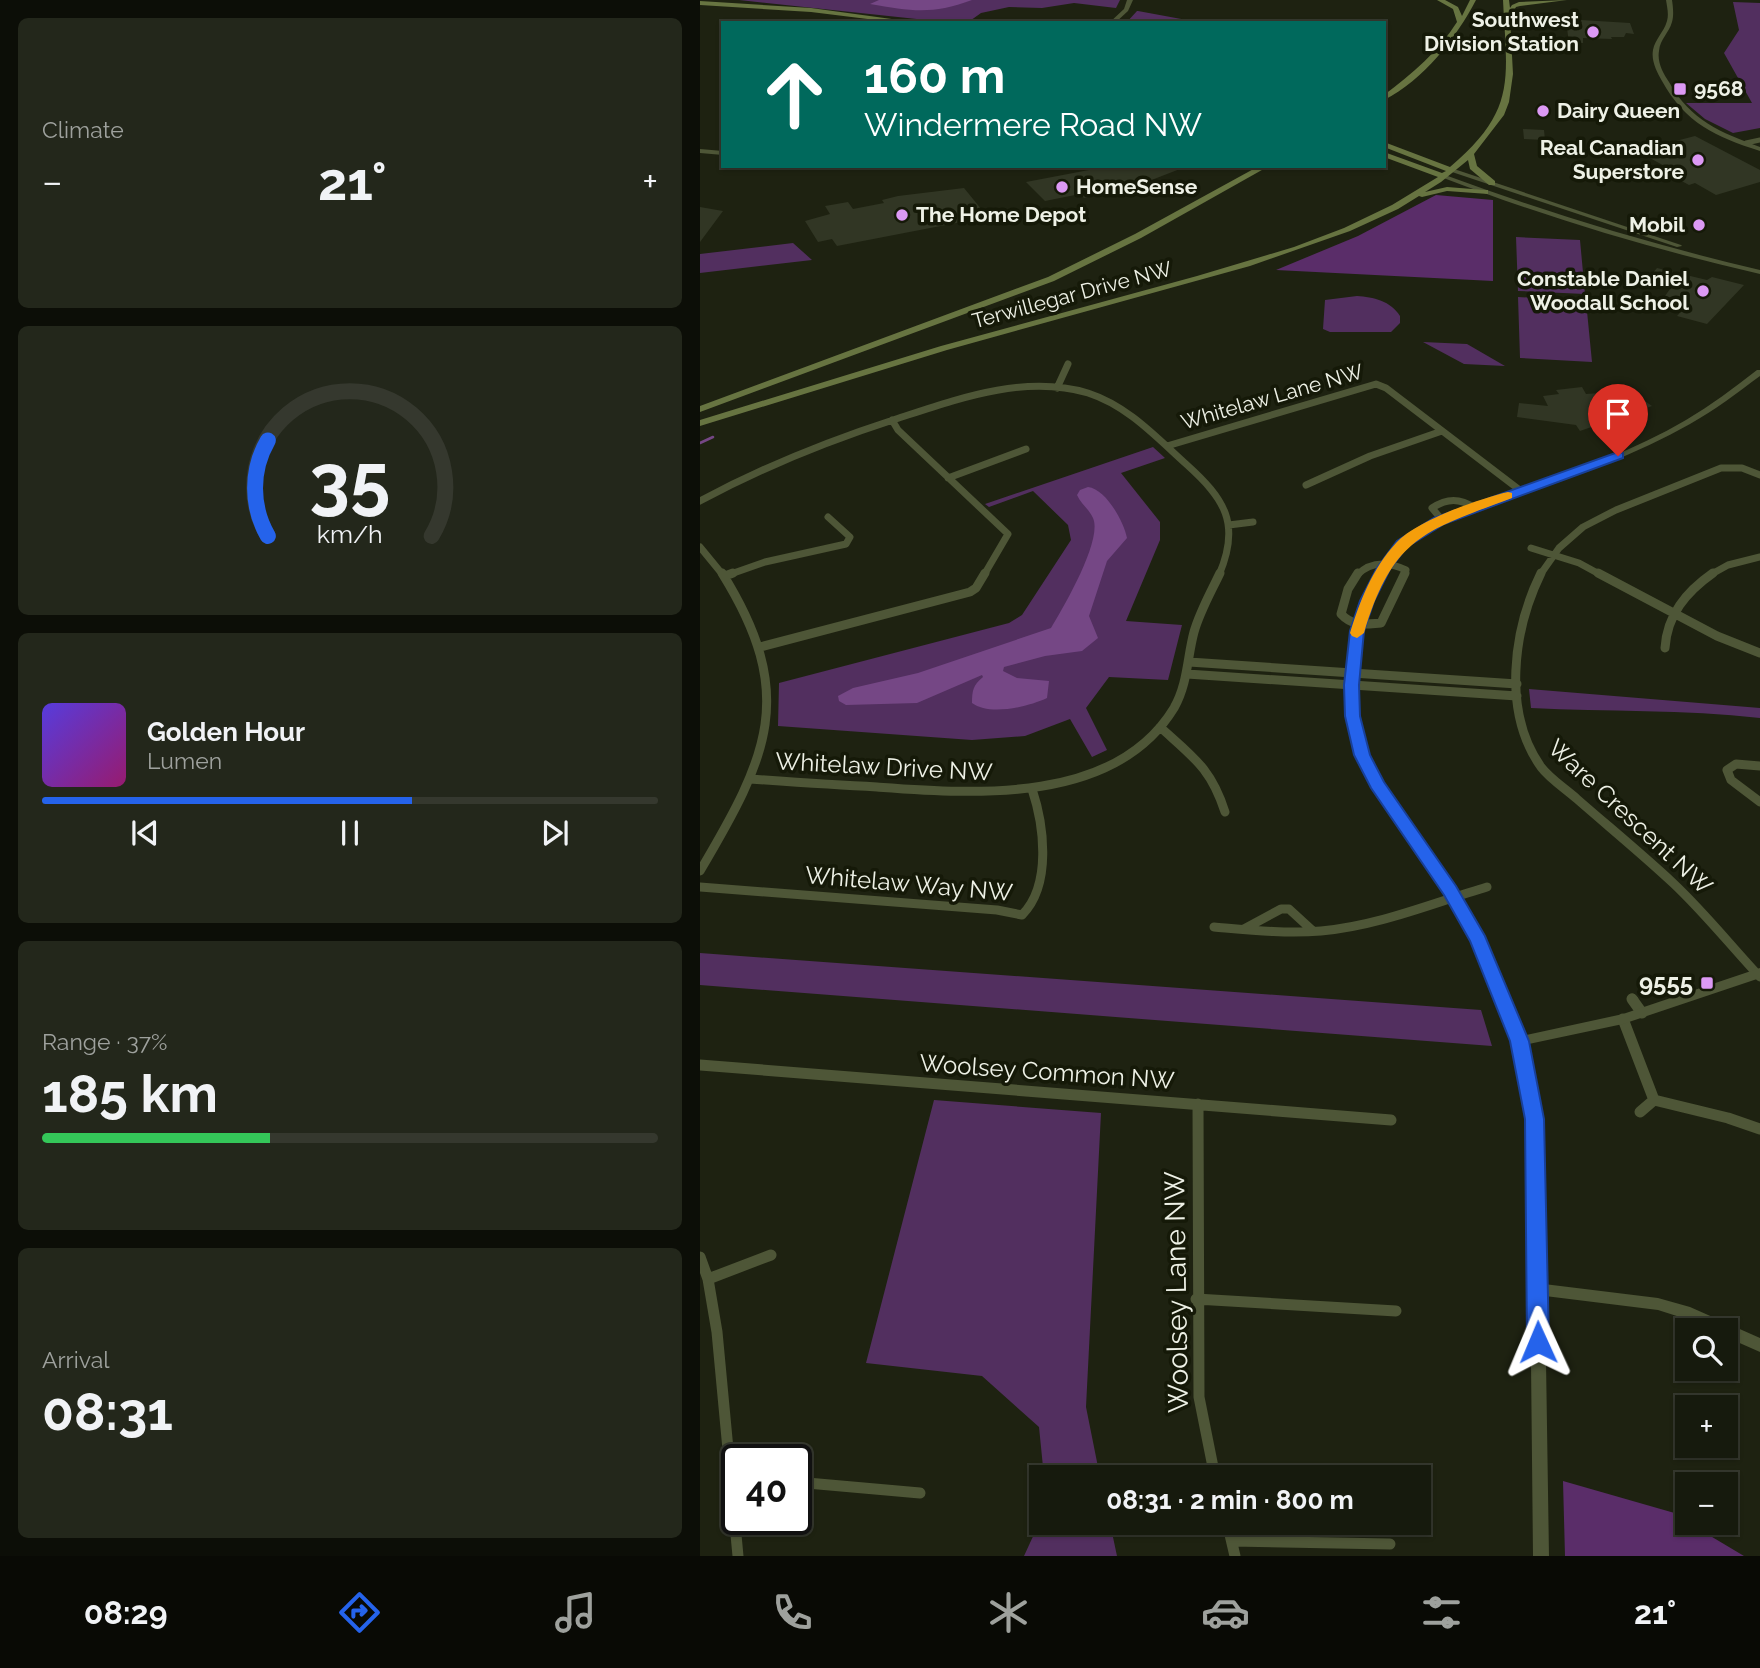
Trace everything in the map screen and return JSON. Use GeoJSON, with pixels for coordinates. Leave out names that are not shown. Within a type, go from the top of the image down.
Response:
{"type":"FeatureCollection","features":[{"type":"Feature","properties":{"kind":"main road"},"geometry":{"type":"LineString","coordinates":[[1440,0],[1457,8],[1461,23]]}},
{"type":"Feature","properties":{"kind":"main road"},"geometry":{"type":"LineString","coordinates":[[1386,95],[1442,49],[1461,23],[1473,0]]}},
{"type":"Feature","properties":{"kind":"main road","name":"Terwillegar Drive NW"},"geometry":{"type":"LineString","coordinates":[[700,423],[915,356],[1269,259],[1357,225],[1411,197],[1443,176],[1470,153],[1500,115],[1509,82],[1506,0]]}},
{"type":"Feature","properties":{"kind":"main road"},"geometry":{"type":"LineString","coordinates":[[1507,18],[1514,6],[1519,4],[1564,0]]}},
{"type":"Feature","properties":{"kind":"main road"},"geometry":{"type":"LineString","coordinates":[[700,5],[860,21]]}},
{"type":"Feature","properties":{"kind":"main road"},"geometry":{"type":"LineString","coordinates":[[700,5],[811,10],[902,21]]}},
{"type":"Feature","properties":{"kind":"main road"},"geometry":{"type":"LineString","coordinates":[[1386,145],[1451,170]]}},
{"type":"Feature","properties":{"kind":"main road"},"geometry":{"type":"LineString","coordinates":[[1470,153],[1473,167],[1492,183]]}},
{"type":"Feature","properties":{"kind":"main road"},"geometry":{"type":"LineString","coordinates":[[1386,155],[1443,176]]}},
{"type":"Feature","properties":{"kind":"main road","name":"Terwillegar Drive NW"},"geometry":{"type":"LineString","coordinates":[[700,409],[1051,279],[1261,168]]}},
{"type":"Feature","properties":{"kind":"main road"},"geometry":{"type":"LineString","coordinates":[[1411,197],[1447,189],[1485,192]]}},
{"type":"Feature","properties":{"kind":"street"},"geometry":{"type":"LineString","coordinates":[[1114,21],[1126,10],[1130,0]]}},
{"type":"Feature","properties":{"kind":"street"},"geometry":{"type":"LineString","coordinates":[[1669,0],[1672,20],[1657,45],[1655,59],[1674,99],[1685,113],[1701,124],[1760,149]]}},
{"type":"Feature","properties":{"kind":"street"},"geometry":{"type":"LineString","coordinates":[[1746,144],[1760,140]]}},
{"type":"Feature","properties":{"kind":"street"},"geometry":{"type":"LineString","coordinates":[[700,149],[721,151]]}},
{"type":"Feature","properties":{"kind":"street"},"geometry":{"type":"LineString","coordinates":[[1451,170],[1633,233],[1760,267]]}},
{"type":"Feature","properties":{"kind":"street"},"geometry":{"type":"LineString","coordinates":[[1443,176],[1648,246],[1760,272]]}},
{"type":"Feature","properties":{"kind":"street"},"geometry":{"type":"LineString","coordinates":[[1057,388],[1068,364]]}},
{"type":"Feature","properties":{"kind":"street"},"geometry":{"type":"LineString","coordinates":[[1541,1556],[1534,1119],[1519,1041],[1479,940],[1377,784],[1362,755],[1353,716],[1352,679],[1359,625],[1367,601],[1386,564],[1402,544],[1442,520],[1618,456],[1670,432],[1702,415],[1760,372]]}},
{"type":"Feature","properties":{"kind":"street","name":"Whitelaw Lane NW"},"geometry":{"type":"LineString","coordinates":[[1167,446],[1376,384],[1386,388],[1521,491]]}},
{"type":"Feature","properties":{"kind":"street"},"geometry":{"type":"LineString","coordinates":[[700,501],[811,449],[892,420],[974,395],[1005,389],[1057,388],[1109,401],[1134,418],[1207,484],[1221,502],[1229,525],[1253,522]]}},
{"type":"Feature","properties":{"kind":"street"},"geometry":{"type":"LineString","coordinates":[[760,648],[948,599],[976,587],[1008,534],[948,478],[892,420]]}},
{"type":"Feature","properties":{"kind":"street"},"geometry":{"type":"LineString","coordinates":[[1306,485],[1347,465],[1442,431]]}},
{"type":"Feature","properties":{"kind":"street"},"geometry":{"type":"LineString","coordinates":[[948,478],[1026,449]]}},
{"type":"Feature","properties":{"kind":"street","name":"Ware Crescent NW"},"geometry":{"type":"LineString","coordinates":[[1759,974],[1675,885],[1542,768],[1529,750],[1521,730],[1516,652],[1518,631],[1534,592],[1554,554],[1570,537],[1592,522],[1721,468],[1742,468],[1760,475]]}},
{"type":"Feature","properties":{"kind":"street"},"geometry":{"type":"LineString","coordinates":[[1442,520],[1432,508],[1440,502],[1454,498],[1475,508]]}},
{"type":"Feature","properties":{"kind":"street"},"geometry":{"type":"LineString","coordinates":[[725,576],[765,562],[846,544],[850,537],[828,517]]}},
{"type":"Feature","properties":{"kind":"street","name":"Whitelaw Drive NW"},"geometry":{"type":"LineString","coordinates":[[750,779],[980,794],[1032,789],[1100,769],[1146,741],[1160,727],[1180,696],[1204,603],[1229,546],[1229,525]]}},
{"type":"Feature","properties":{"kind":"street"},"geometry":{"type":"LineString","coordinates":[[700,547],[725,576],[760,648],[767,678],[766,724],[761,748],[736,810],[700,871]]}},
{"type":"Feature","properties":{"kind":"street"},"geometry":{"type":"LineString","coordinates":[[1531,548],[1579,563],[1724,639],[1760,653]]}},
{"type":"Feature","properties":{"kind":"street"},"geometry":{"type":"LineString","coordinates":[[1665,648],[1666,636],[1675,614],[1684,597],[1697,584],[1744,559],[1760,557]]}},
{"type":"Feature","properties":{"kind":"street"},"geometry":{"type":"LineString","coordinates":[[1386,564],[1403,566],[1406,574],[1385,618],[1375,625],[1348,622],[1341,614],[1348,593],[1364,567],[1386,564]]}},
{"type":"Feature","properties":{"kind":"street"},"geometry":{"type":"LineString","coordinates":[[1189,662],[1517,696]]}},
{"type":"Feature","properties":{"kind":"street"},"geometry":{"type":"LineString","coordinates":[[1187,674],[1517,684]]}},
{"type":"Feature","properties":{"kind":"street"},"geometry":{"type":"LineString","coordinates":[[1160,727],[1204,766],[1217,786],[1225,812]]}},
{"type":"Feature","properties":{"kind":"street"},"geometry":{"type":"LineString","coordinates":[[1760,766],[1736,764],[1727,770],[1731,780],[1760,802]]}},
{"type":"Feature","properties":{"kind":"street","name":"Whitelaw Way NW"},"geometry":{"type":"LineString","coordinates":[[700,887],[996,910],[1022,915],[1031,907],[1044,852],[1044,828],[1032,789]]}},
{"type":"Feature","properties":{"kind":"street"},"geometry":{"type":"LineString","coordinates":[[1213,927],[1276,933],[1313,931],[1358,924],[1487,887]]}},
{"type":"Feature","properties":{"kind":"street"},"geometry":{"type":"LineString","coordinates":[[1244,929],[1281,909],[1289,909],[1313,931]]}},
{"type":"Feature","properties":{"kind":"street"},"geometry":{"type":"LineString","coordinates":[[1519,1041],[1623,1020],[1759,974]]}},
{"type":"Feature","properties":{"kind":"street"},"geometry":{"type":"LineString","coordinates":[[1632,998],[1642,1013]]}},
{"type":"Feature","properties":{"kind":"street"},"geometry":{"type":"LineString","coordinates":[[1623,1020],[1654,1100]]}},
{"type":"Feature","properties":{"kind":"street","name":"Woolsey Common NW"},"geometry":{"type":"LineString","coordinates":[[700,1065],[1010,1092],[1391,1120]]}},
{"type":"Feature","properties":{"kind":"street"},"geometry":{"type":"LineString","coordinates":[[1640,1112],[1654,1100]]}},
{"type":"Feature","properties":{"kind":"street"},"geometry":{"type":"LineString","coordinates":[[1654,1100],[1728,1118],[1760,1129]]}},
{"type":"Feature","properties":{"kind":"street","name":"Woolsey Lane NW"},"geometry":{"type":"LineString","coordinates":[[1198,1104],[1196,1299],[1199,1397],[1213,1465]]}},
{"type":"Feature","properties":{"kind":"street"},"geometry":{"type":"LineString","coordinates":[[708,1279],[771,1255]]}},
{"type":"Feature","properties":{"kind":"street"},"geometry":{"type":"LineString","coordinates":[[700,1256],[708,1279],[718,1332],[730,1444]]}},
{"type":"Feature","properties":{"kind":"street"},"geometry":{"type":"LineString","coordinates":[[1537,1289],[1658,1304],[1703,1319],[1760,1345]]}},
{"type":"Feature","properties":{"kind":"street"},"geometry":{"type":"LineString","coordinates":[[1196,1299],[1396,1311]]}},
{"type":"Feature","properties":{"kind":"street"},"geometry":{"type":"LineString","coordinates":[[812,1483],[920,1493]]}},
{"type":"Feature","properties":{"kind":"street"},"geometry":{"type":"LineString","coordinates":[[737,1535],[738,1556]]}},
{"type":"Feature","properties":{"kind":"street"},"geometry":{"type":"LineString","coordinates":[[1230,1535],[1235,1556]]}},
{"type":"Feature","properties":{"kind":"street"},"geometry":{"type":"LineString","coordinates":[[1232,1541],[1390,1544]]}},
{"type":"Feature","properties":{"kind":"shaded area"},"geometry":{"type":"Polygon","coordinates":[[[739,0],[1120,0],[1116,8],[1074,3],[1042,8],[1009,7],[981,13],[970,21],[935,21],[739,0]]]}},
{"type":"Feature","properties":{"kind":"shaded area"},"geometry":{"type":"Polygon","coordinates":[[[879,0],[972,0],[945,8],[921,10],[870,4],[879,0]]]}},
{"type":"Feature","properties":{"kind":"shaded area"},"geometry":{"type":"Polygon","coordinates":[[[1733,2],[1760,3],[1760,128],[1733,133],[1705,119],[1686,103],[1752,103],[1724,53],[1739,30],[1733,2]]]}},
{"type":"Feature","properties":{"kind":"shaded area"},"geometry":{"type":"Polygon","coordinates":[[[1138,11],[1192,21],[1128,21],[1138,11]]]}},
{"type":"Feature","properties":{"kind":"shaded area"},"geometry":{"type":"Polygon","coordinates":[[[1436,195],[1493,200],[1493,281],[1276,270],[1358,236],[1436,195]]]}},
{"type":"Feature","properties":{"kind":"shaded area"},"geometry":{"type":"Polygon","coordinates":[[[1516,237],[1580,240],[1585,294],[1518,291],[1516,237]]]}},
{"type":"Feature","properties":{"kind":"shaded area"},"geometry":{"type":"Polygon","coordinates":[[[793,243],[812,260],[700,273],[700,254],[793,243]]]}},
{"type":"Feature","properties":{"kind":"shaded area"},"geometry":{"type":"Polygon","coordinates":[[[1357,296],[1387,303],[1400,316],[1400,323],[1391,332],[1330,332],[1323,329],[1325,300],[1357,296]]]}},
{"type":"Feature","properties":{"kind":"shaded area"},"geometry":{"type":"Polygon","coordinates":[[[1518,297],[1586,301],[1592,362],[1520,358],[1518,297]]]}},
{"type":"Feature","properties":{"kind":"shaded area"},"geometry":{"type":"Polygon","coordinates":[[[1423,342],[1467,344],[1505,366],[1464,364],[1423,342]]]}},
{"type":"Feature","properties":{"kind":"shaded area"},"geometry":{"type":"Polygon","coordinates":[[[1153,447],[1165,458],[1121,473],[1160,522],[1160,540],[1126,621],[1182,625],[1168,680],[1109,677],[1086,708],[1107,750],[1092,757],[1070,719],[1025,736],[972,740],[778,726],[779,683],[1009,623],[1022,615],[1071,540],[1068,525],[1033,491],[989,507],[985,504],[1153,447]]]}},
{"type":"Feature","properties":{"kind":"shaded area"},"geometry":{"type":"Polygon","coordinates":[[[1088,487],[1095,489],[1107,500],[1118,515],[1127,538],[1107,561],[1089,616],[1098,638],[1082,651],[1045,656],[1004,667],[1003,671],[1017,678],[1049,681],[1047,698],[1009,709],[979,707],[972,703],[972,695],[982,675],[917,703],[846,705],[839,701],[838,696],[853,688],[918,673],[1051,628],[1080,574],[1092,542],[1095,528],[1093,518],[1077,495],[1080,490],[1088,487]]]}},
{"type":"Feature","properties":{"kind":"shaded area"},"geometry":{"type":"Polygon","coordinates":[[[1529,689],[1760,708],[1760,718],[1674,712],[1531,708],[1529,689]]]}},
{"type":"Feature","properties":{"kind":"shaded area"},"geometry":{"type":"Polygon","coordinates":[[[700,953],[1481,1010],[1492,1046],[700,985],[700,953]]]}},
{"type":"Feature","properties":{"kind":"shaded area"},"geometry":{"type":"Polygon","coordinates":[[[934,1100],[1101,1113],[1086,1407],[1098,1465],[1043,1465],[1039,1427],[982,1376],[866,1363],[934,1100]]]}},
{"type":"Feature","properties":{"kind":"shaded area"},"geometry":{"type":"Polygon","coordinates":[[[1563,1481],[1675,1513],[1675,1535],[1709,1535],[1744,1556],[1565,1556],[1563,1481]]]}},
{"type":"Feature","properties":{"kind":"shaded area"},"geometry":{"type":"Polygon","coordinates":[[[1034,1535],[1113,1535],[1117,1556],[1024,1556],[1034,1535]]]}},
{"type":"Feature","properties":{"kind":"building","name":"Southwest Division Station"},"geometry":{"type":"Polygon","coordinates":[[[1581,20],[1630,23],[1634,34],[1626,33],[1624,37],[1611,37],[1612,39],[1583,38],[1583,43],[1569,43],[1567,28],[1572,28],[1570,23],[1582,23],[1581,20]]]}},
{"type":"Feature","properties":{"kind":"building"},"geometry":{"type":"Polygon","coordinates":[[[1523,129],[1544,130],[1545,140],[1524,139],[1523,129]]]}},
{"type":"Feature","properties":{"kind":"building","name":"Real Canadian Superstore"},"geometry":{"type":"Polygon","coordinates":[[[1695,136],[1760,170],[1760,182],[1716,195],[1695,183],[1689,185],[1663,171],[1670,169],[1637,151],[1695,136]]]}},
{"type":"Feature","properties":{"kind":"building"},"geometry":{"type":"Polygon","coordinates":[[[1100,168],[1182,168],[1149,181],[1100,190],[1104,194],[1084,198],[1080,194],[1045,201],[1026,182],[1100,168]]]}},
{"type":"Feature","properties":{"kind":"building","name":"The Home Depot"},"geometry":{"type":"Polygon","coordinates":[[[964,188],[982,210],[976,211],[982,218],[837,246],[832,239],[818,242],[805,221],[830,214],[825,206],[848,202],[853,209],[884,203],[882,200],[898,196],[964,188]]]}},
{"type":"Feature","properties":{"kind":"building"},"geometry":{"type":"Polygon","coordinates":[[[700,207],[723,211],[700,242],[700,207]]]}},
{"type":"Feature","properties":{"kind":"building","name":"Constable Daniel Woodall School"},"geometry":{"type":"Polygon","coordinates":[[[1657,268],[1707,280],[1712,277],[1744,285],[1707,324],[1677,316],[1689,303],[1665,296],[1670,289],[1646,281],[1657,268]]]}},
{"type":"Feature","properties":{"kind":"building"},"geometry":{"type":"Polygon","coordinates":[[[1582,387],[1586,394],[1601,393],[1606,400],[1633,393],[1652,406],[1580,431],[1576,425],[1517,417],[1519,403],[1548,406],[1543,396],[1559,394],[1556,390],[1582,387]]]}},
{"type":"Feature","properties":{"kind":"waterway"},"geometry":{"type":"LineString","coordinates":[[700,443],[713,437]]}},
{"type":"Feature","properties":{"kind":"slow traffic"},"geometry":{"type":"LineString","coordinates":[[1357,633],[1367,601],[1391,556],[1402,544],[1439,521],[1508,496]]}},
{"type":"Feature","properties":{"kind":"place","name":"Southwest Division Station"},"geometry":{"type":"Point","coordinates":[1593,32]}},
{"type":"Feature","properties":{"kind":"place","name":"9568"},"geometry":{"type":"Point","coordinates":[1680,89]}},
{"type":"Feature","properties":{"kind":"place","name":"Dairy Queen"},"geometry":{"type":"Point","coordinates":[1543,111]}},
{"type":"Feature","properties":{"kind":"place","name":"Real Canadian Superstore"},"geometry":{"type":"Point","coordinates":[1698,160]}},
{"type":"Feature","properties":{"kind":"place","name":"HomeSense"},"geometry":{"type":"Point","coordinates":[1062,187]}},
{"type":"Feature","properties":{"kind":"place","name":"The Home Depot"},"geometry":{"type":"Point","coordinates":[902,215]}},
{"type":"Feature","properties":{"kind":"place","name":"Mobil"},"geometry":{"type":"Point","coordinates":[1699,225]}},
{"type":"Feature","properties":{"kind":"place","name":"Constable Daniel Woodall School"},"geometry":{"type":"Point","coordinates":[1703,291]}},
{"type":"Feature","properties":{"kind":"place","name":"9555"},"geometry":{"type":"Point","coordinates":[1707,983]}},
{"type":"Feature","properties":{"kind":"route"},"geometry":{"type":"LineString","coordinates":[[1538,1342],[1534,1119],[1519,1041],[1502,991],[1479,940],[1450,891],[1377,784],[1362,755],[1357,741],[1351,696],[1357,631],[1367,601],[1391,556],[1402,544],[1439,521],[1618,456]]}}]}
